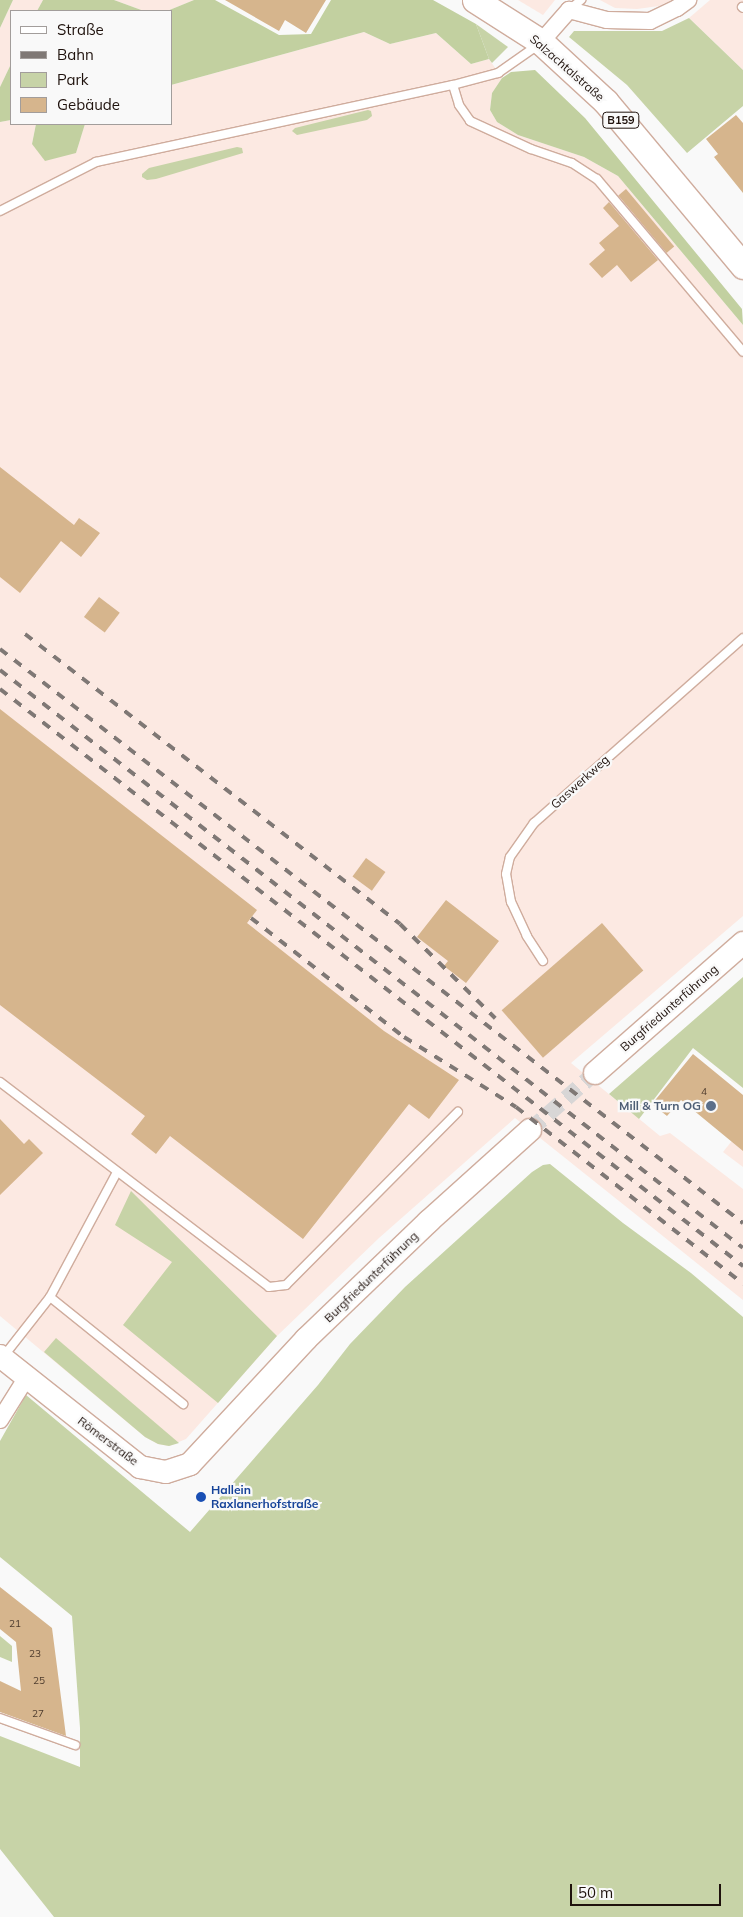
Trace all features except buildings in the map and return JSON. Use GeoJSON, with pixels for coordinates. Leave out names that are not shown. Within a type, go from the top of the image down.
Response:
{"type":"FeatureCollection","features":[{"type":"Feature","properties":{"kind":"main road","name":"Salzachtalstraße"},"geometry":{"type":"LineString","coordinates":[[474,0],[541,42],[606,102],[743,266]]}},
{"type":"Feature","properties":{"kind":"street"},"geometry":{"type":"LineString","coordinates":[[541,42],[575,5],[607,20],[650,21],[677,8],[688,0]]}},
{"type":"Feature","properties":{"kind":"street","name":"Burgfriedunterführung"},"geometry":{"type":"LineString","coordinates":[[595,1072],[743,942]]}},
{"type":"Feature","properties":{"kind":"street","name":"Burgfriedunterführung"},"geometry":{"type":"LineString","coordinates":[[222,1432],[306,1339],[429,1221],[530,1130]]}},
{"type":"Feature","properties":{"kind":"street","name":"Römerstraße"},"geometry":{"type":"LineString","coordinates":[[2,1357],[140,1466],[166,1472],[190,1464],[222,1432]]}},
{"type":"Feature","properties":{"kind":"street"},"geometry":{"type":"LineString","coordinates":[[0,1420],[27,1378]]}},
{"type":"Feature","properties":{"kind":"lane"},"geometry":{"type":"LineString","coordinates":[[0,211],[96,162],[453,85],[498,73],[541,42]]}},
{"type":"Feature","properties":{"kind":"lane"},"geometry":{"type":"LineString","coordinates":[[453,85],[459,105],[470,120],[530,149],[572,163],[597,179],[743,352]]}},
{"type":"Feature","properties":{"kind":"lane","name":"Gaswerkweg"},"geometry":{"type":"LineString","coordinates":[[543,961],[527,936],[511,902],[506,874],[510,857],[534,823],[743,638]]}},
{"type":"Feature","properties":{"kind":"lane"},"geometry":{"type":"LineString","coordinates":[[0,1082],[269,1287],[286,1285],[458,1112]]}},
{"type":"Feature","properties":{"kind":"lane"},"geometry":{"type":"LineString","coordinates":[[2,1357],[50,1297],[117,1172]]}},
{"type":"Feature","properties":{"kind":"lane"},"geometry":{"type":"LineString","coordinates":[[50,1297],[183,1404]]}},
{"type":"Feature","properties":{"kind":"lane"},"geometry":{"type":"LineString","coordinates":[[0,1718],[75,1744]]}},
{"type":"Feature","properties":{"kind":"shaded area"},"geometry":{"type":"Polygon","coordinates":[[[13,0],[43,0],[38,10],[10,10],[10,66],[0,87],[0,28],[13,0]]]}},
{"type":"Feature","properties":{"kind":"shaded area"},"geometry":{"type":"Polygon","coordinates":[[[114,0],[194,0],[169,10],[141,10],[114,0]]]}},
{"type":"Feature","properties":{"kind":"shaded area"},"geometry":{"type":"Polygon","coordinates":[[[518,0],[555,0],[543,15],[518,0]]]}},
{"type":"Feature","properties":{"kind":"shaded area"},"geometry":{"type":"Polygon","coordinates":[[[600,0],[672,0],[659,6],[637,9],[615,8],[600,0]]]}},
{"type":"Feature","properties":{"kind":"shaded area"},"geometry":{"type":"Polygon","coordinates":[[[710,0],[743,0],[743,70],[689,18],[710,0]]]}},
{"type":"Feature","properties":{"kind":"shaded area"},"geometry":{"type":"Polygon","coordinates":[[[364,32],[390,44],[436,33],[471,64],[489,59],[502,78],[492,93],[490,110],[497,122],[518,135],[584,157],[618,176],[743,325],[743,916],[571,1063],[660,1136],[670,1133],[743,1189],[743,1300],[515,1118],[379,1238],[277,1336],[186,1439],[169,1446],[158,1444],[145,1437],[0,1316],[0,122],[10,120],[10,125],[36,125],[32,144],[76,153],[85,125],[172,125],[172,85],[364,32]]]}},
{"type":"Feature","properties":{"kind":"shaded area"},"geometry":{"type":"Polygon","coordinates":[[[743,1127],[743,1167],[723,1152],[743,1127]]]}},
{"type":"Feature","properties":{"kind":"green space"},"geometry":{"type":"Polygon","coordinates":[[[0,0],[13,0],[0,28],[0,0]]]}},
{"type":"Feature","properties":{"kind":"green space"},"geometry":{"type":"Polygon","coordinates":[[[43,0],[114,0],[141,10],[38,10],[43,0]]]}},
{"type":"Feature","properties":{"kind":"green space"},"geometry":{"type":"Polygon","coordinates":[[[194,0],[215,0],[279,35],[311,34],[331,0],[433,0],[476,24],[489,59],[471,64],[436,33],[390,44],[364,32],[172,85],[172,10],[169,10],[194,0]]]}},
{"type":"Feature","properties":{"kind":"green space"},"geometry":{"type":"Polygon","coordinates":[[[689,18],[743,70],[743,106],[687,153],[627,85],[569,37],[574,31],[662,31],[689,18]]]}},
{"type":"Feature","properties":{"kind":"green space"},"geometry":{"type":"Polygon","coordinates":[[[476,24],[508,47],[492,63],[489,59],[476,24]]]}},
{"type":"Feature","properties":{"kind":"green space"},"geometry":{"type":"Polygon","coordinates":[[[10,66],[10,120],[0,122],[0,87],[10,66]]]}},
{"type":"Feature","properties":{"kind":"green space"},"geometry":{"type":"Polygon","coordinates":[[[535,70],[585,118],[742,309],[743,325],[618,176],[584,157],[518,135],[497,122],[490,110],[492,93],[502,78],[511,72],[535,70]]]}},
{"type":"Feature","properties":{"kind":"green space"},"geometry":{"type":"Polygon","coordinates":[[[368,110],[371,111],[372,116],[367,120],[297,135],[292,131],[295,128],[368,110]]]}},
{"type":"Feature","properties":{"kind":"green space"},"geometry":{"type":"Polygon","coordinates":[[[36,125],[85,125],[76,153],[45,161],[32,144],[36,125]]]}},
{"type":"Feature","properties":{"kind":"green space"},"geometry":{"type":"Polygon","coordinates":[[[237,147],[242,148],[243,153],[156,179],[147,180],[142,177],[142,174],[149,168],[237,147]]]}},
{"type":"Feature","properties":{"kind":"green space"},"geometry":{"type":"Polygon","coordinates":[[[743,977],[743,1088],[693,1048],[639,1119],[609,1094],[743,977]]]}},
{"type":"Feature","properties":{"kind":"green space"},"geometry":{"type":"Polygon","coordinates":[[[550,1164],[623,1223],[691,1273],[743,1317],[743,1917],[54,1917],[0,1849],[0,1736],[80,1767],[80,1728],[72,1616],[0,1557],[0,1441],[26,1395],[190,1532],[318,1385],[350,1344],[405,1287],[532,1172],[543,1165],[550,1164]]]}},
{"type":"Feature","properties":{"kind":"green space"},"geometry":{"type":"Polygon","coordinates":[[[131,1191],[277,1336],[218,1403],[123,1325],[172,1262],[115,1225],[131,1191]]]}},
{"type":"Feature","properties":{"kind":"green space"},"geometry":{"type":"Polygon","coordinates":[[[56,1338],[179,1443],[169,1446],[158,1444],[145,1437],[44,1352],[56,1338]]]}},
{"type":"Feature","properties":{"kind":"green space"},"geometry":{"type":"Polygon","coordinates":[[[0,1636],[12,1646],[12,1662],[0,1657],[0,1636]]]}},
{"type":"Feature","properties":{"kind":"tunnel"},"geometry":{"type":"LineString","coordinates":[[530,1130],[595,1073]]}},
{"type":"Feature","properties":{"kind":"railway"},"geometry":{"type":"LineString","coordinates":[[25,634],[400,924],[495,1018]]}},
{"type":"Feature","properties":{"kind":"railway"},"geometry":{"type":"LineString","coordinates":[[0,649],[743,1223]]}},
{"type":"Feature","properties":{"kind":"railway"},"geometry":{"type":"LineString","coordinates":[[0,670],[743,1248]]}},
{"type":"Feature","properties":{"kind":"railway"},"geometry":{"type":"LineString","coordinates":[[0,689],[743,1266]]}},
{"type":"Feature","properties":{"kind":"railway"},"geometry":{"type":"LineString","coordinates":[[251,918],[404,1037],[516,1107],[743,1284]]}},
{"type":"Feature","properties":{"kind":"place","name":"Mill & Turn OG"},"geometry":{"type":"Point","coordinates":[711,1106]}},
{"type":"Feature","properties":{"kind":"place","name":"Hallein Raxlanerhofstraße"},"geometry":{"type":"Point","coordinates":[201,1497]}}]}
